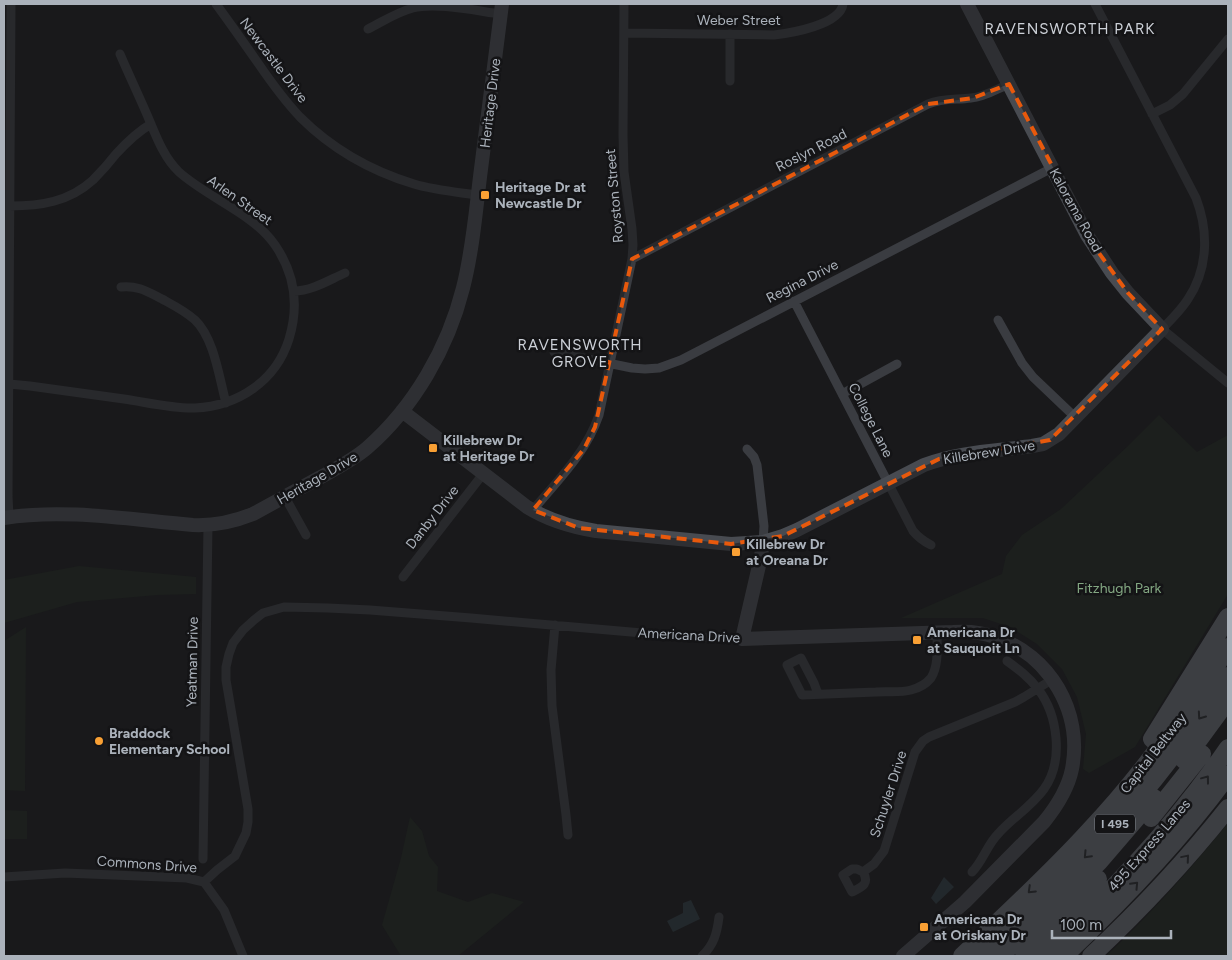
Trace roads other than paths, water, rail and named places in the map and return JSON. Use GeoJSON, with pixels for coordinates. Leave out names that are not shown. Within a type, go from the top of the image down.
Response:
{"type":"FeatureCollection","features":[{"type":"Feature","properties":{"kind":"highway"},"geometry":{"type":"LineString","coordinates":[[1090,830],[1112,801],[1228,617]]}},
{"type":"Feature","properties":{"kind":"highway","name":"Capital Beltway"},"geometry":{"type":"LineString","coordinates":[[962,956],[1056,866],[1136,778],[1208,680],[1228,647]]}},
{"type":"Feature","properties":{"kind":"highway","name":"I 495"},"geometry":{"type":"LineString","coordinates":[[983,956],[1081,861],[1139,798],[1178,748],[1228,676]]}},
{"type":"Feature","properties":{"kind":"highway"},"geometry":{"type":"LineString","coordinates":[[999,956],[1065,896],[1117,842],[1175,772],[1228,700]]}},
{"type":"Feature","properties":{"kind":"highway"},"geometry":{"type":"LineString","coordinates":[[1024,956],[1077,902],[1138,833],[1206,748],[1228,716]]}},
{"type":"Feature","properties":{"kind":"highway","name":"495 Express Lanes"},"geometry":{"type":"LineString","coordinates":[[1042,956],[1149,849],[1199,788],[1228,748]]}},
{"type":"Feature","properties":{"kind":"highway"},"geometry":{"type":"LineString","coordinates":[[1064,956],[1094,928],[1159,860],[1196,817],[1228,775]]}},
{"type":"Feature","properties":{"kind":"highway"},"geometry":{"type":"LineString","coordinates":[[1092,956],[1130,920],[1177,869],[1228,808]]}},
{"type":"Feature","properties":{"kind":"street"},"geometry":{"type":"LineString","coordinates":[[7,518],[11,4]]}},
{"type":"Feature","properties":{"kind":"street","name":"Newcastle Drive"},"geometry":{"type":"LineString","coordinates":[[216,4],[286,101],[306,122],[335,146],[353,158],[394,178],[437,190],[477,195]]}},
{"type":"Feature","properties":{"kind":"street","name":"Royston Street"},"geometry":{"type":"LineString","coordinates":[[533,510],[574,462],[591,437],[599,415],[632,259],[632,229],[624,172],[624,4]]}},
{"type":"Feature","properties":{"kind":"street","name":"Weber Street"},"geometry":{"type":"LineString","coordinates":[[624,33],[774,35],[790,33],[836,17],[840,13],[842,4]]}},
{"type":"Feature","properties":{"kind":"street","name":"Kalorama Road"},"geometry":{"type":"LineString","coordinates":[[967,4],[1096,249],[1128,293],[1162,329],[1228,383]]}},
{"type":"Feature","properties":{"kind":"street","name":"Killebrew Drive"},"geometry":{"type":"LineString","coordinates":[[402,411],[533,510],[562,524],[596,531],[731,544],[764,542],[783,536],[938,459],[1043,444],[1060,434],[1183,306],[1195,286],[1203,263],[1205,237],[1196,198],[1095,4]]}},
{"type":"Feature","properties":{"kind":"street"},"geometry":{"type":"LineString","coordinates":[[368,29],[402,12],[426,6],[502,9]]}},
{"type":"Feature","properties":{"kind":"street","name":"Heritage Drive"},"geometry":{"type":"LineString","coordinates":[[7,518],[48,514],[208,526],[223,524],[253,514],[342,466],[366,449],[402,411],[417,391],[430,370],[452,324],[469,259],[502,9]]}},
{"type":"Feature","properties":{"kind":"street"},"geometry":{"type":"LineString","coordinates":[[730,34],[730,81]]}},
{"type":"Feature","properties":{"kind":"street"},"geometry":{"type":"LineString","coordinates":[[1152,114],[1178,99],[1228,39]]}},
{"type":"Feature","properties":{"kind":"street","name":"Arlen Street"},"geometry":{"type":"LineString","coordinates":[[9,384],[185,408],[213,406],[226,403],[258,386],[277,366],[288,342],[295,303],[288,268],[282,256],[269,238],[255,224],[194,184],[178,171],[169,160],[120,54]]}},
{"type":"Feature","properties":{"kind":"street","name":"Roslyn Road"},"geometry":{"type":"LineString","coordinates":[[632,259],[928,104],[947,99],[978,97],[1009,84]]}},
{"type":"Feature","properties":{"kind":"street"},"geometry":{"type":"LineString","coordinates":[[10,206],[43,204],[57,201],[75,193],[93,180],[133,136],[151,124]]}},
{"type":"Feature","properties":{"kind":"street","name":"Regina Drive"},"geometry":{"type":"LineString","coordinates":[[554,352],[632,368],[659,368],[668,365],[1052,168]]}},
{"type":"Feature","properties":{"kind":"street"},"geometry":{"type":"LineString","coordinates":[[294,291],[306,290],[345,272]]}},
{"type":"Feature","properties":{"kind":"street"},"geometry":{"type":"LineString","coordinates":[[121,287],[134,287],[143,290],[193,318],[211,344],[226,403]]}},
{"type":"Feature","properties":{"kind":"street","name":"College Lane"},"geometry":{"type":"LineString","coordinates":[[794,301],[913,530],[918,537],[931,545]]}},
{"type":"Feature","properties":{"kind":"street"},"geometry":{"type":"LineString","coordinates":[[998,320],[1014,350],[1033,377],[1076,418]]}},
{"type":"Feature","properties":{"kind":"street"},"geometry":{"type":"LineString","coordinates":[[842,394],[897,364]]}},
{"type":"Feature","properties":{"kind":"street"},"geometry":{"type":"LineString","coordinates":[[742,639],[764,542],[757,465],[754,457],[746,448]]}},
{"type":"Feature","properties":{"kind":"street","name":"Danby Drive"},"geometry":{"type":"LineString","coordinates":[[403,577],[483,474]]}},
{"type":"Feature","properties":{"kind":"street"},"geometry":{"type":"LineString","coordinates":[[285,497],[306,535]]}},
{"type":"Feature","properties":{"kind":"street","name":"Yeatman Drive"},"geometry":{"type":"LineString","coordinates":[[203,858],[208,526]]}},
{"type":"Feature","properties":{"kind":"street","name":"Americana Drive"},"geometry":{"type":"LineString","coordinates":[[204,882],[235,856],[246,833],[248,822],[248,808],[226,680],[229,654],[243,630],[254,620],[274,609],[293,606],[379,611],[688,637],[742,639],[937,632],[986,634],[1004,640],[1029,655],[1053,679],[1061,692],[1071,719],[1074,740],[1072,769],[1063,796],[1044,822],[966,902],[903,956]]}},
{"type":"Feature","properties":{"kind":"street"},"geometry":{"type":"LineString","coordinates":[[555,626],[551,670],[552,700],[568,835]]}},
{"type":"Feature","properties":{"kind":"street"},"geometry":{"type":"LineString","coordinates":[[818,694],[907,691],[921,686],[928,681],[934,671],[937,632]]}},
{"type":"Feature","properties":{"kind":"street"},"geometry":{"type":"LineString","coordinates":[[972,872],[995,837],[1009,822],[1032,804],[1046,787],[1054,764],[1055,732],[1048,705],[1038,689],[1025,674],[1007,661]]}},
{"type":"Feature","properties":{"kind":"street","name":"Schuyler Drive"},"geometry":{"type":"LineString","coordinates":[[863,872],[874,864],[884,851],[915,752],[923,741],[1015,702],[1053,679]]}},
{"type":"Feature","properties":{"kind":"street","name":"Commons Drive"},"geometry":{"type":"LineString","coordinates":[[4,877],[65,873],[187,878],[204,882],[224,910],[243,956]]}},
{"type":"Feature","properties":{"kind":"street"},"geometry":{"type":"LineString","coordinates":[[702,956],[715,938],[719,917]]}},
{"type":"Feature","properties":{"kind":"place","name":"Heritage Dr at Newcastle Dr"},"geometry":{"type":"Point","coordinates":[485,195]}},
{"type":"Feature","properties":{"kind":"place","name":"Killebrew Dr at Heritage Dr"},"geometry":{"type":"Point","coordinates":[433,448]}},
{"type":"Feature","properties":{"kind":"place","name":"Killebrew Dr at Oreana Dr"},"geometry":{"type":"Point","coordinates":[736,552]}},
{"type":"Feature","properties":{"kind":"place","name":"Americana Dr at Sauquoit Ln"},"geometry":{"type":"Point","coordinates":[917,640]}},
{"type":"Feature","properties":{"kind":"place","name":"Braddock Elementary School"},"geometry":{"type":"Point","coordinates":[99,741]}},
{"type":"Feature","properties":{"kind":"place","name":"Americana Dr at Oriskany Dr"},"geometry":{"type":"Point","coordinates":[924,927]}},
{"type":"Feature","properties":{"kind":"district","name":"RAVENSWORTH PARK"},"geometry":{"type":"Point","coordinates":[1070,29]}},
{"type":"Feature","properties":{"kind":"district","name":"RAVENSWORTH GROVE"},"geometry":{"type":"Point","coordinates":[580,354]}},
{"type":"Feature","properties":{"kind":"park label","name":"Fitzhugh Park"},"geometry":{"type":"Point","coordinates":[1119,588]}}]}
